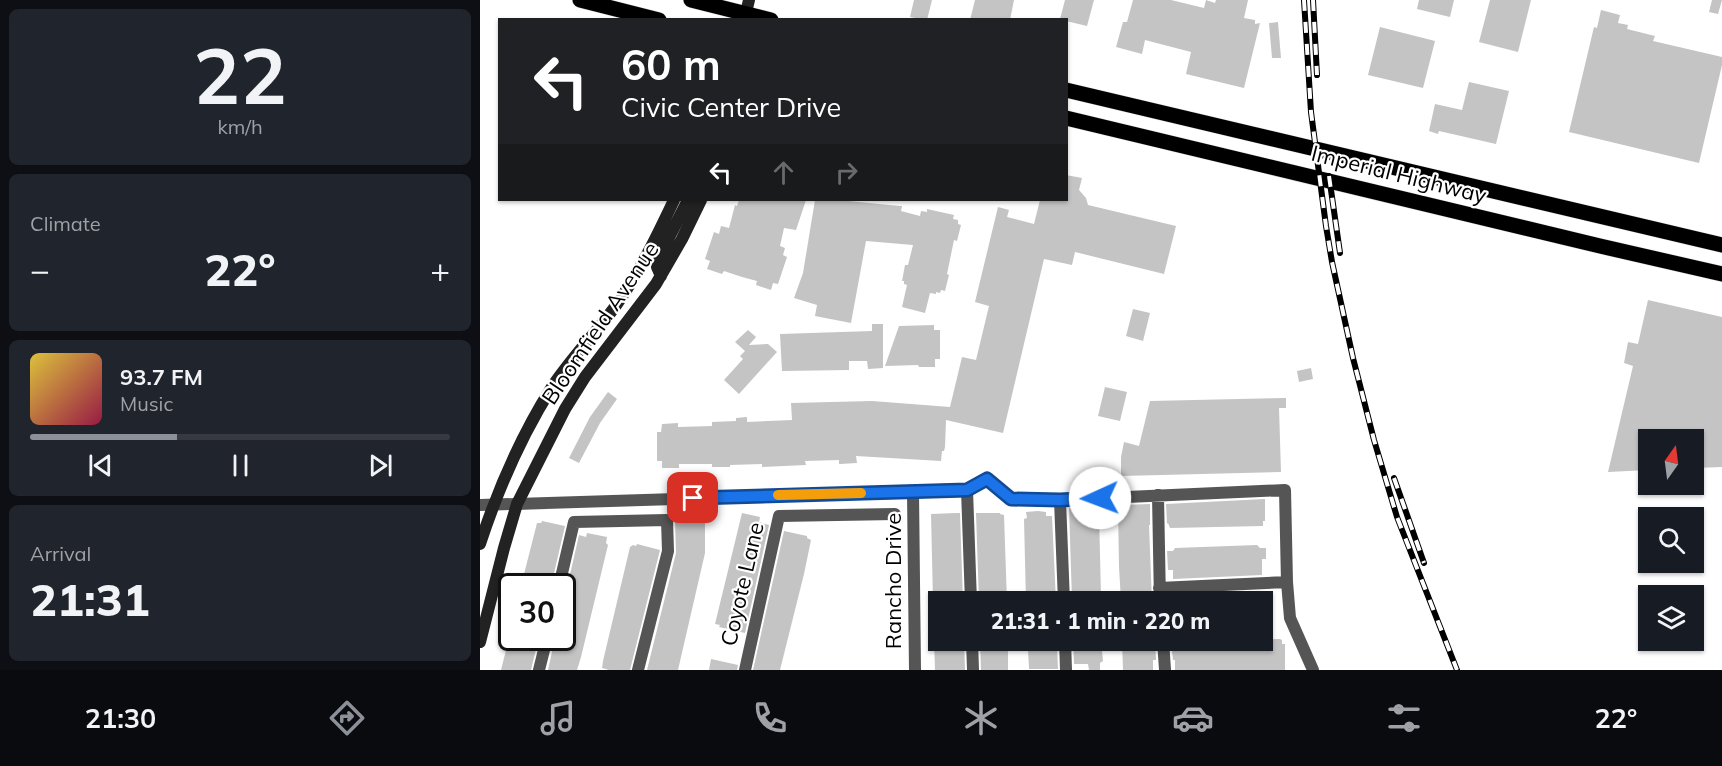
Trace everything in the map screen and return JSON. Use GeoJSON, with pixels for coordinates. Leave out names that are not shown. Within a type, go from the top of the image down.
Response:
{"type":"FeatureCollection","features":[{"type":"Feature","properties":{"kind":"main road"},"geometry":{"type":"LineString","coordinates":[[580,0],[651,18]]}},
{"type":"Feature","properties":{"kind":"main road"},"geometry":{"type":"LineString","coordinates":[[691,0],[764,18]]}},
{"type":"Feature","properties":{"kind":"main road","name":"Imperial Highway"},"geometry":{"type":"LineString","coordinates":[[1068,90],[1722,245]]}},
{"type":"Feature","properties":{"kind":"main road","name":"Imperial Highway"},"geometry":{"type":"LineString","coordinates":[[1068,118],[1722,274]]}},
{"type":"Feature","properties":{"kind":"main road","name":"Bloomfield Avenue"},"geometry":{"type":"LineString","coordinates":[[480,544],[486,505],[546,397],[568,364],[607,316],[645,260],[674,201]]}},
{"type":"Feature","properties":{"kind":"main road"},"geometry":{"type":"LineString","coordinates":[[661,276],[657,261],[687,201]]}},
{"type":"Feature","properties":{"kind":"main road","name":"Bloomfield Avenue"},"geometry":{"type":"LineString","coordinates":[[480,642],[517,504],[565,409],[585,377],[661,276],[701,201]]}},
{"type":"Feature","properties":{"kind":"main road"},"geometry":{"type":"LineString","coordinates":[[607,316],[622,329]]}},
{"type":"Feature","properties":{"kind":"street"},"geometry":{"type":"LineString","coordinates":[[486,505],[967,490],[987,479],[1011,499],[1060,500],[1285,490],[1290,618],[1313,670]]}},
{"type":"Feature","properties":{"kind":"street"},"geometry":{"type":"LineString","coordinates":[[967,490],[970,591]]}},
{"type":"Feature","properties":{"kind":"street","name":"Rancho Drive"},"geometry":{"type":"LineString","coordinates":[[913,492],[915,670]]}},
{"type":"Feature","properties":{"kind":"street"},"geometry":{"type":"LineString","coordinates":[[1158,495],[1159,591]]}},
{"type":"Feature","properties":{"kind":"street"},"geometry":{"type":"LineString","coordinates":[[1060,500],[1064,591]]}},
{"type":"Feature","properties":{"kind":"street","name":"Coyote Lane"},"geometry":{"type":"LineString","coordinates":[[745,670],[779,516],[896,514]]}},
{"type":"Feature","properties":{"kind":"street"},"geometry":{"type":"LineString","coordinates":[[562,573],[574,522],[667,520],[668,551],[638,670]]}},
{"type":"Feature","properties":{"kind":"street"},"geometry":{"type":"LineString","coordinates":[[1159,588],[1287,582]]}},
{"type":"Feature","properties":{"kind":"street"},"geometry":{"type":"LineString","coordinates":[[539,670],[544,651]]}},
{"type":"Feature","properties":{"kind":"street"},"geometry":{"type":"LineString","coordinates":[[972,651],[973,670]]}},
{"type":"Feature","properties":{"kind":"street"},"geometry":{"type":"LineString","coordinates":[[1065,651],[1066,670]]}},
{"type":"Feature","properties":{"kind":"street"},"geometry":{"type":"LineString","coordinates":[[1164,651],[1165,670]]}},
{"type":"Feature","properties":{"kind":"building"},"geometry":{"type":"Polygon","coordinates":[[[914,0],[932,0],[928,18],[910,17],[914,0]]]}},
{"type":"Feature","properties":{"kind":"building"},"geometry":{"type":"Polygon","coordinates":[[[975,0],[1014,0],[1010,18],[970,18],[975,0]]]}},
{"type":"Feature","properties":{"kind":"building"},"geometry":{"type":"Polygon","coordinates":[[[1065,0],[1094,0],[1087,26],[1068,21],[1068,18],[1060,18],[1065,0]]]}},
{"type":"Feature","properties":{"kind":"building"},"geometry":{"type":"Polygon","coordinates":[[[1133,0],[1171,0],[1204,8],[1206,0],[1215,3],[1216,0],[1248,0],[1244,18],[1255,20],[1255,24],[1260,23],[1244,88],[1186,74],[1191,52],[1145,40],[1142,54],[1116,47],[1123,22],[1127,22],[1133,0]]]}},
{"type":"Feature","properties":{"kind":"building"},"geometry":{"type":"Polygon","coordinates":[[[1419,0],[1454,0],[1450,17],[1417,9],[1419,0]]]}},
{"type":"Feature","properties":{"kind":"building"},"geometry":{"type":"Polygon","coordinates":[[[1490,0],[1531,0],[1518,52],[1479,42],[1490,0]]]}},
{"type":"Feature","properties":{"kind":"building"},"geometry":{"type":"Polygon","coordinates":[[[1712,0],[1722,0],[1718,14],[1709,12],[1712,0]]]}},
{"type":"Feature","properties":{"kind":"building"},"geometry":{"type":"Polygon","coordinates":[[[1601,10],[1620,15],[1618,23],[1628,25],[1627,29],[1655,36],[1653,41],[1722,57],[1699,163],[1569,132],[1594,27],[1597,28],[1601,10]]]}},
{"type":"Feature","properties":{"kind":"building"},"geometry":{"type":"Polygon","coordinates":[[[1278,22],[1281,58],[1272,58],[1269,23],[1278,22]]]}},
{"type":"Feature","properties":{"kind":"building"},"geometry":{"type":"Polygon","coordinates":[[[1380,27],[1435,41],[1423,88],[1368,75],[1380,27]]]}},
{"type":"Feature","properties":{"kind":"building"},"geometry":{"type":"Polygon","coordinates":[[[1469,82],[1509,91],[1496,144],[1439,131],[1438,134],[1429,131],[1435,104],[1462,110],[1469,82]]]}},
{"type":"Feature","properties":{"kind":"building"},"geometry":{"type":"Polygon","coordinates":[[[1068,175],[1082,178],[1079,190],[1086,198],[1088,205],[1176,226],[1164,274],[1075,252],[1072,265],[1044,259],[1003,433],[946,420],[945,447],[941,461],[856,456],[857,463],[839,464],[839,460],[805,461],[806,465],[762,467],[762,464],[712,467],[712,464],[679,464],[679,468],[662,468],[662,461],[657,461],[657,432],[661,432],[662,424],[678,423],[678,427],[712,426],[712,422],[736,421],[736,418],[747,417],[747,422],[792,420],[791,403],[872,401],[950,407],[962,357],[976,360],[989,306],[975,302],[998,207],[1009,210],[1007,217],[1034,224],[1040,201],[1068,201],[1068,175]]]}},
{"type":"Feature","properties":{"kind":"building"},"geometry":{"type":"Polygon","coordinates":[[[739,201],[806,201],[796,230],[784,228],[780,246],[785,248],[783,255],[787,257],[778,284],[773,283],[771,290],[756,285],[757,281],[724,271],[722,274],[707,269],[710,261],[705,259],[714,232],[719,234],[721,226],[729,228],[735,205],[737,206],[739,201]]]}},
{"type":"Feature","properties":{"kind":"building"},"geometry":{"type":"Polygon","coordinates":[[[815,201],[849,201],[902,206],[901,211],[920,216],[921,211],[927,212],[927,209],[954,215],[953,219],[958,220],[958,224],[961,225],[957,241],[954,240],[945,291],[930,293],[925,313],[902,307],[907,285],[902,281],[905,265],[908,265],[913,245],[866,241],[851,323],[815,316],[817,305],[794,298],[803,273],[815,201]]]}},
{"type":"Feature","properties":{"kind":"building"},"geometry":{"type":"Polygon","coordinates":[[[1648,300],[1722,317],[1722,467],[1704,468],[1704,429],[1638,429],[1638,470],[1608,472],[1633,366],[1624,363],[1628,342],[1638,344],[1648,300]]]}},
{"type":"Feature","properties":{"kind":"building"},"geometry":{"type":"Polygon","coordinates":[[[1133,309],[1150,313],[1143,341],[1126,336],[1133,309]]]}},
{"type":"Feature","properties":{"kind":"building"},"geometry":{"type":"Polygon","coordinates":[[[872,324],[883,324],[883,368],[868,369],[867,361],[849,361],[849,370],[782,371],[780,334],[872,331],[872,324]]]}},
{"type":"Feature","properties":{"kind":"building"},"geometry":{"type":"Polygon","coordinates":[[[934,325],[934,330],[940,330],[940,359],[935,359],[935,367],[885,366],[899,326],[934,325]]]}},
{"type":"Feature","properties":{"kind":"building"},"geometry":{"type":"Polygon","coordinates":[[[748,330],[756,337],[749,345],[768,344],[777,352],[739,394],[724,380],[743,359],[740,356],[745,351],[735,342],[748,330]]]}},
{"type":"Feature","properties":{"kind":"building"},"geometry":{"type":"Polygon","coordinates":[[[1311,368],[1313,379],[1299,382],[1297,371],[1311,368]]]}},
{"type":"Feature","properties":{"kind":"building"},"geometry":{"type":"Polygon","coordinates":[[[1105,387],[1127,392],[1120,421],[1098,416],[1105,387]]]}},
{"type":"Feature","properties":{"kind":"building"},"geometry":{"type":"Polygon","coordinates":[[[608,392],[617,399],[600,423],[579,463],[569,458],[590,417],[608,392]]]}},
{"type":"Feature","properties":{"kind":"building"},"geometry":{"type":"Polygon","coordinates":[[[1286,398],[1286,408],[1279,408],[1281,472],[1121,476],[1124,442],[1139,446],[1150,401],[1286,398]]]}},
{"type":"Feature","properties":{"kind":"building"},"geometry":{"type":"Polygon","coordinates":[[[1265,499],[1263,526],[1170,528],[1167,524],[1166,504],[1265,499]]]}},
{"type":"Feature","properties":{"kind":"building"},"geometry":{"type":"Polygon","coordinates":[[[1150,504],[1152,591],[1120,591],[1118,508],[1123,505],[1150,504]]]}},
{"type":"Feature","properties":{"kind":"building"},"geometry":{"type":"Polygon","coordinates":[[[1096,507],[1099,514],[1101,591],[1072,591],[1069,508],[1096,507]]]}},
{"type":"Feature","properties":{"kind":"building"},"geometry":{"type":"Polygon","coordinates":[[[1026,512],[1046,512],[1046,516],[1052,516],[1055,591],[1026,591],[1024,519],[1027,518],[1026,512]]]}},
{"type":"Feature","properties":{"kind":"building"},"geometry":{"type":"Polygon","coordinates":[[[742,513],[760,517],[759,522],[769,525],[745,633],[715,624],[742,513]]]}},
{"type":"Feature","properties":{"kind":"building"},"geometry":{"type":"Polygon","coordinates":[[[960,513],[963,591],[933,591],[931,514],[960,513]]]}},
{"type":"Feature","properties":{"kind":"building"},"geometry":{"type":"Polygon","coordinates":[[[976,513],[1000,513],[1004,515],[1007,591],[979,591],[976,513]]]}},
{"type":"Feature","properties":{"kind":"building"},"geometry":{"type":"Polygon","coordinates":[[[674,515],[705,516],[705,553],[678,670],[647,670],[676,553],[674,515]]]}},
{"type":"Feature","properties":{"kind":"building"},"geometry":{"type":"Polygon","coordinates":[[[542,521],[565,526],[554,573],[524,573],[537,523],[542,521]]]}},
{"type":"Feature","properties":{"kind":"building"},"geometry":{"type":"Polygon","coordinates":[[[784,531],[807,536],[811,540],[804,574],[780,670],[753,670],[784,531]]]}},
{"type":"Feature","properties":{"kind":"building"},"geometry":{"type":"Polygon","coordinates":[[[587,533],[607,537],[608,545],[581,657],[577,670],[548,670],[552,651],[576,651],[576,573],[570,573],[579,535],[586,537],[587,533]]]}},
{"type":"Feature","properties":{"kind":"building"},"geometry":{"type":"Polygon","coordinates":[[[637,544],[660,550],[630,670],[609,670],[602,668],[603,661],[630,547],[637,544]]]}},
{"type":"Feature","properties":{"kind":"building"},"geometry":{"type":"Polygon","coordinates":[[[1257,545],[1260,548],[1266,548],[1266,559],[1262,559],[1262,575],[1173,579],[1173,570],[1168,570],[1167,551],[1173,551],[1175,548],[1257,545]]]}},
{"type":"Feature","properties":{"kind":"building"},"geometry":{"type":"Polygon","coordinates":[[[1273,639],[1280,639],[1282,644],[1285,644],[1285,670],[1175,670],[1172,651],[1273,651],[1273,639]]]}},
{"type":"Feature","properties":{"kind":"building"},"geometry":{"type":"Polygon","coordinates":[[[506,651],[536,651],[531,670],[501,670],[506,651]]]}},
{"type":"Feature","properties":{"kind":"building"},"geometry":{"type":"Polygon","coordinates":[[[934,651],[964,651],[965,670],[935,670],[934,651]]]}},
{"type":"Feature","properties":{"kind":"building"},"geometry":{"type":"Polygon","coordinates":[[[980,651],[1008,651],[1008,670],[981,670],[980,651]]]}},
{"type":"Feature","properties":{"kind":"building"},"geometry":{"type":"Polygon","coordinates":[[[1028,651],[1057,651],[1058,669],[1029,669],[1028,651]]]}},
{"type":"Feature","properties":{"kind":"building"},"geometry":{"type":"Polygon","coordinates":[[[1073,651],[1102,651],[1103,661],[1100,663],[1100,670],[1089,670],[1088,664],[1074,664],[1073,651]]]}},
{"type":"Feature","properties":{"kind":"building"},"geometry":{"type":"Polygon","coordinates":[[[1122,651],[1156,651],[1153,670],[1123,670],[1122,651]]]}},
{"type":"Feature","properties":{"kind":"building"},"geometry":{"type":"Polygon","coordinates":[[[711,659],[738,665],[737,670],[709,670],[711,659]]]}},
{"type":"Feature","properties":{"kind":"railway"},"geometry":{"type":"LineString","coordinates":[[1304,0],[1311,112],[1326,226],[1353,358],[1397,517],[1457,670]]}},
{"type":"Feature","properties":{"kind":"railway"},"geometry":{"type":"LineString","coordinates":[[1313,0],[1317,75]]}},
{"type":"Feature","properties":{"kind":"railway"},"geometry":{"type":"LineString","coordinates":[[1329,176],[1340,253]]}},
{"type":"Feature","properties":{"kind":"railway"},"geometry":{"type":"LineString","coordinates":[[1394,478],[1424,563]]}},
{"type":"Feature","properties":{"kind":"slow traffic"},"geometry":{"type":"LineString","coordinates":[[778,495],[861,493]]}},
{"type":"Feature","properties":{"kind":"route"},"geometry":{"type":"LineString","coordinates":[[693,498],[967,490],[987,479],[1011,499],[1100,498]]}}]}
